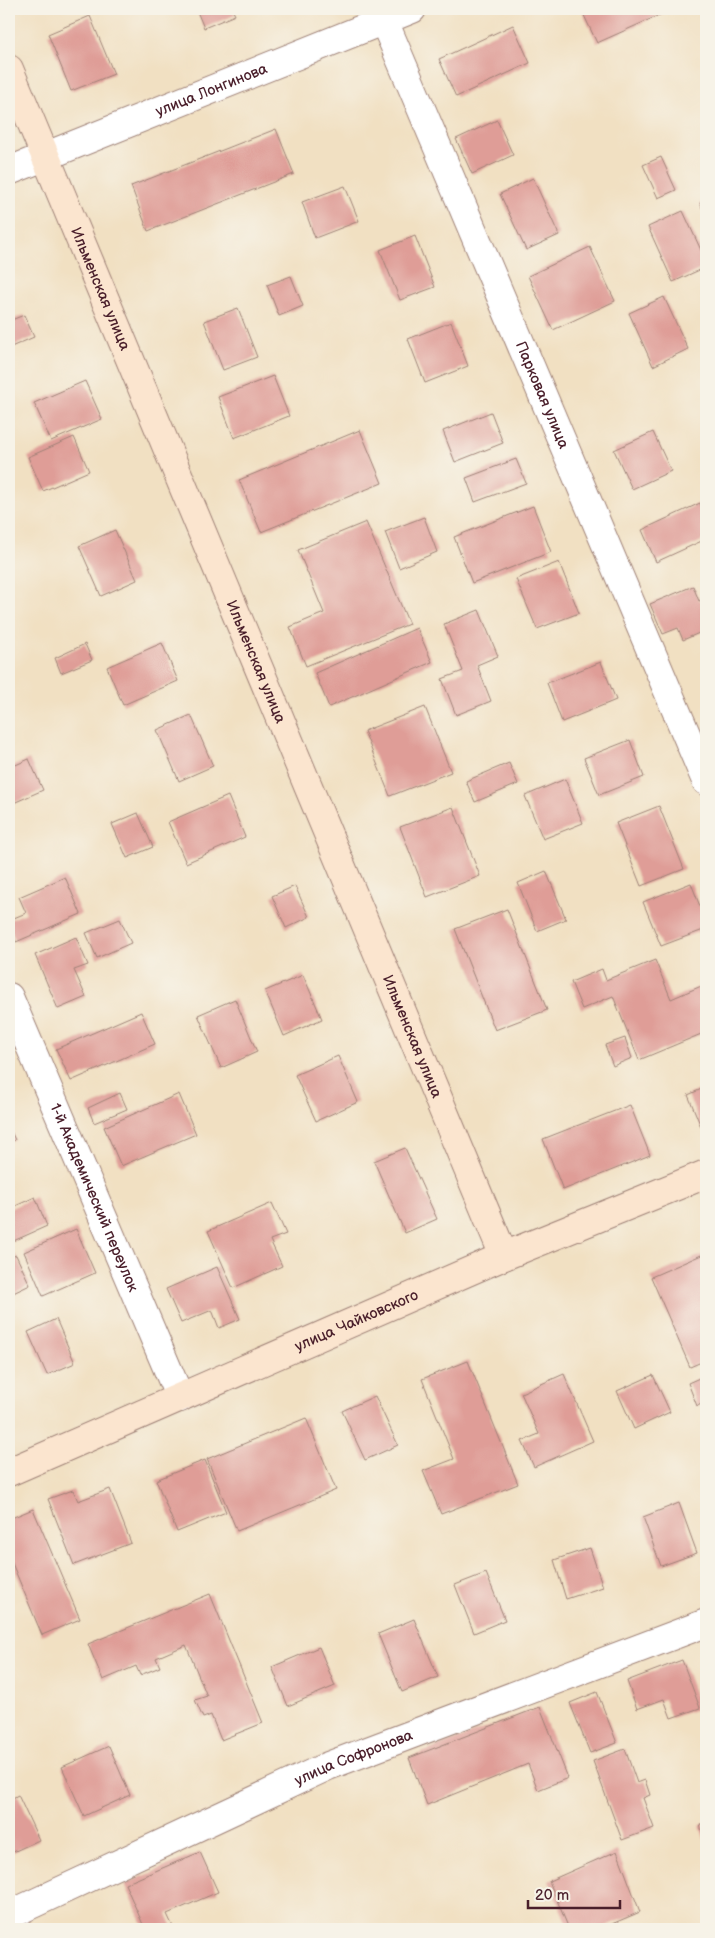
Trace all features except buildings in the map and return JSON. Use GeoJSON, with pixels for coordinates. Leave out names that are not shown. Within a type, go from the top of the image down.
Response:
{"type":"FeatureCollection","features":[{"type":"Feature","properties":{"kind":"main road","name":"Ильменская улица"},"geometry":{"type":"LineString","coordinates":[[9,69],[504,1256]]}},
{"type":"Feature","properties":{"kind":"main road","name":"улица Чайковского"},"geometry":{"type":"LineString","coordinates":[[9,1472],[504,1256],[706,1174]]}},
{"type":"Feature","properties":{"kind":"street","name":"улица Лонгинова"},"geometry":{"type":"LineString","coordinates":[[9,171],[382,15],[412,9]]}},
{"type":"Feature","properties":{"kind":"street","name":"Парковая улица"},"geometry":{"type":"LineString","coordinates":[[382,15],[706,781]]}},
{"type":"Feature","properties":{"kind":"street","name":"1-й Академический переулок"},"geometry":{"type":"LineString","coordinates":[[9,997],[180,1398]]}},
{"type":"Feature","properties":{"kind":"street","name":"улица Софронова"},"geometry":{"type":"LineString","coordinates":[[9,1915],[328,1766],[706,1623]]}}]}
